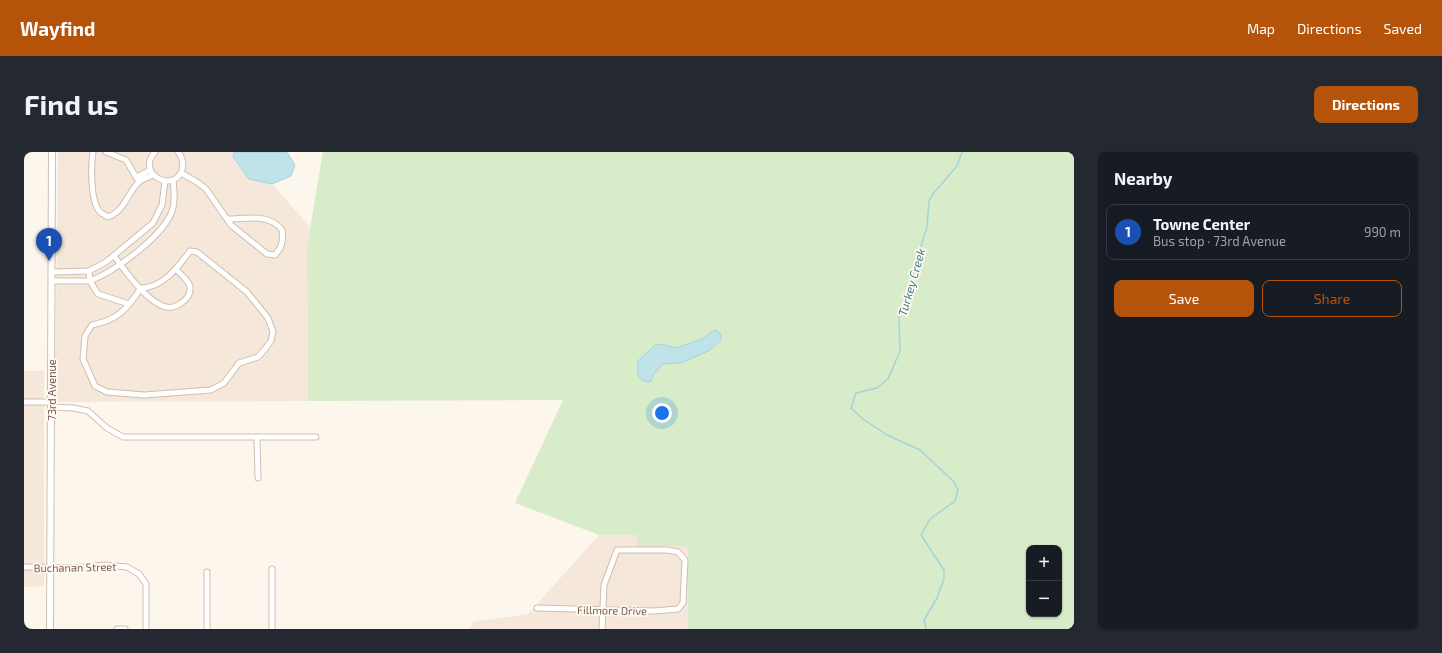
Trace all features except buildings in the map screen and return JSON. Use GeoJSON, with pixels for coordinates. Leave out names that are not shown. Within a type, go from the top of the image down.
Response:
{"type":"FeatureCollection","features":[{"type":"Feature","properties":{"kind":"street","name":"73rd Avenue"},"geometry":{"type":"LineString","coordinates":[[50,629],[53,272],[52,152]]}},
{"type":"Feature","properties":{"kind":"street"},"geometry":{"type":"LineString","coordinates":[[93,152],[93,186],[95,200],[100,211],[108,217],[115,214],[138,179],[152,172]]}},
{"type":"Feature","properties":{"kind":"street"},"geometry":{"type":"LineString","coordinates":[[106,152],[126,160],[138,179]]}},
{"type":"Feature","properties":{"kind":"street"},"geometry":{"type":"LineString","coordinates":[[155,152],[150,161],[152,172],[165,181],[173,180],[181,174],[183,160],[178,152]]}},
{"type":"Feature","properties":{"kind":"street"},"geometry":{"type":"LineString","coordinates":[[181,174],[197,182],[206,190],[230,224],[266,254],[275,254],[280,249],[283,241],[282,230],[271,220],[264,218],[227,219]]}},
{"type":"Feature","properties":{"kind":"street"},"geometry":{"type":"LineString","coordinates":[[52,281],[90,281],[105,274],[120,264],[160,231],[173,208],[173,180]]}},
{"type":"Feature","properties":{"kind":"street"},"geometry":{"type":"LineString","coordinates":[[53,272],[89,271],[99,267],[114,256],[153,223],[162,205],[165,181]]}},
{"type":"Feature","properties":{"kind":"street"},"geometry":{"type":"LineString","coordinates":[[190,251],[197,252],[248,292],[268,318],[273,332],[271,341],[266,349],[258,356],[239,363],[224,383],[211,390],[144,395],[106,392],[96,386],[83,359],[85,336],[92,325],[112,319],[126,310],[141,288],[152,287],[159,284],[176,269],[190,251]]}},
{"type":"Feature","properties":{"kind":"street"},"geometry":{"type":"LineString","coordinates":[[114,256],[141,288],[160,305],[165,307],[171,308],[181,303],[188,297],[190,288],[187,281],[176,269]]}},
{"type":"Feature","properties":{"kind":"street"},"geometry":{"type":"LineString","coordinates":[[89,271],[90,281],[98,294],[129,304]]}},
{"type":"Feature","properties":{"kind":"street"},"geometry":{"type":"LineString","coordinates":[[24,402],[51,404],[88,411],[106,428],[123,437],[316,437]]}},
{"type":"Feature","properties":{"kind":"street"},"geometry":{"type":"LineString","coordinates":[[257,437],[258,478]]}},
{"type":"Feature","properties":{"kind":"street","name":"Fillmore Drive"},"geometry":{"type":"LineString","coordinates":[[537,608],[602,610],[671,611],[678,609],[684,602],[685,560],[678,552],[667,550],[617,550],[604,585],[602,610]]}},
{"type":"Feature","properties":{"kind":"street","name":"Buchanan Street"},"geometry":{"type":"LineString","coordinates":[[24,567],[51,568],[105,565],[127,567],[139,574],[146,584],[146,629]]}},
{"type":"Feature","properties":{"kind":"street"},"geometry":{"type":"LineString","coordinates":[[272,570],[272,629]]}},
{"type":"Feature","properties":{"kind":"street"},"geometry":{"type":"LineString","coordinates":[[207,572],[207,629]]}},
{"type":"Feature","properties":{"kind":"street"},"geometry":{"type":"LineString","coordinates":[[602,610],[602,629]]}},
{"type":"Feature","properties":{"kind":"street"},"geometry":{"type":"LineString","coordinates":[[117,629],[125,629]]}},
{"type":"Feature","properties":{"kind":"shaded area"},"geometry":{"type":"Polygon","coordinates":[[[58,152],[234,152],[233,158],[249,179],[272,184],[310,227],[307,246],[308,401],[55,402],[58,152]]]}},
{"type":"Feature","properties":{"kind":"shaded area"},"geometry":{"type":"Polygon","coordinates":[[[24,371],[44,371],[44,586],[24,587],[24,371]]]}},
{"type":"Feature","properties":{"kind":"shaded area"},"geometry":{"type":"Polygon","coordinates":[[[599,535],[637,535],[638,546],[688,546],[688,629],[469,629],[473,622],[528,614],[599,535]]]}},
{"type":"Feature","properties":{"kind":"green space"},"geometry":{"type":"Polygon","coordinates":[[[323,152],[1074,152],[1074,629],[688,629],[688,546],[637,546],[637,535],[599,535],[515,503],[563,400],[308,401],[307,246],[323,152]]]}},
{"type":"Feature","properties":{"kind":"water"},"geometry":{"type":"Polygon","coordinates":[[[234,152],[287,152],[295,165],[291,176],[272,184],[249,179],[233,157],[234,152]]]}},
{"type":"Feature","properties":{"kind":"water"},"geometry":{"type":"Polygon","coordinates":[[[715,330],[721,334],[721,340],[710,350],[681,363],[663,364],[654,374],[650,382],[643,381],[638,375],[638,361],[655,345],[661,344],[676,348],[702,339],[715,330]]]}},
{"type":"Feature","properties":{"kind":"waterway","name":"Turkey Creek"},"geometry":{"type":"LineString","coordinates":[[926,629],[924,620],[937,598],[944,579],[944,570],[921,535],[930,519],[955,501],[958,490],[954,482],[920,450],[887,435],[863,419],[851,408],[856,393],[877,388],[888,379],[900,351],[899,317],[927,227],[929,201],[932,195],[957,166],[962,152]]}},
{"type":"Feature","properties":{"kind":"place","name":"Towne Center"},"geometry":{"type":"Point","coordinates":[49,261]}}]}
